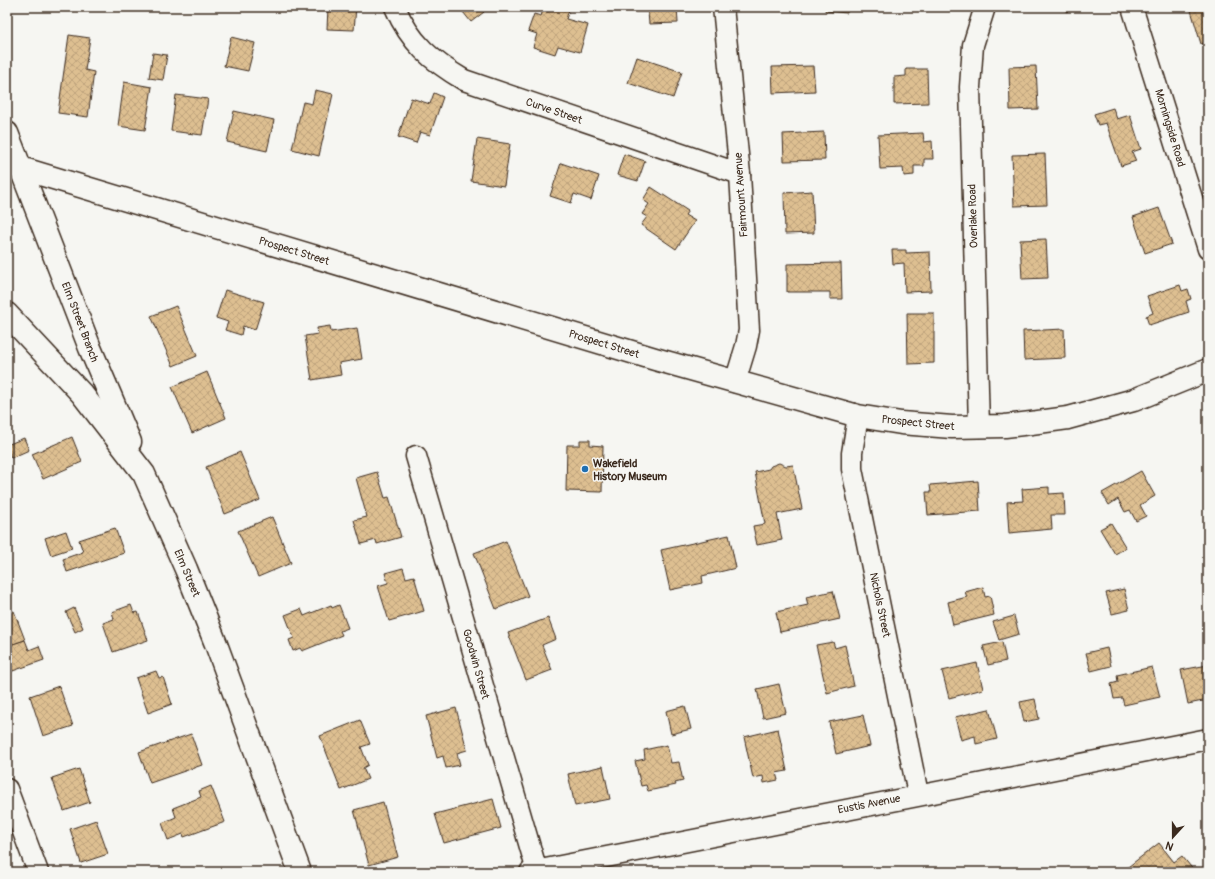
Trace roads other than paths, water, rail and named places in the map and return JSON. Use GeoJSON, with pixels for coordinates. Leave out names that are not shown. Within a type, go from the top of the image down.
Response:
{"type":"FeatureCollection","features":[{"type":"Feature","properties":{"kind":"main road","name":"Elm Street Branch"},"geometry":{"type":"LineString","coordinates":[[7,133],[13,166],[60,267],[90,348],[144,474]]}},
{"type":"Feature","properties":{"kind":"main road","name":"Prospect Street"},"geometry":{"type":"LineString","coordinates":[[13,166],[484,309],[858,416],[925,425],[979,427],[1031,423],[1068,418],[1141,398],[1208,370]]}},
{"type":"Feature","properties":{"kind":"main road","name":"Elm Street"},"geometry":{"type":"LineString","coordinates":[[7,314],[82,394],[144,474],[186,569],[216,644],[300,872]]}},
{"type":"Feature","properties":{"kind":"street","name":"Curve Street"},"geometry":{"type":"LineString","coordinates":[[395,7],[407,32],[419,47],[434,60],[464,80],[740,174]]}},
{"type":"Feature","properties":{"kind":"street","name":"Fairmount Avenue"},"geometry":{"type":"LineString","coordinates":[[723,7],[740,174],[749,330],[746,346],[735,382]]}},
{"type":"Feature","properties":{"kind":"street","name":"Overlake Road"},"geometry":{"type":"LineString","coordinates":[[979,427],[970,87],[973,45],[985,7]]}},
{"type":"Feature","properties":{"kind":"street","name":"Morningside Road"},"geometry":{"type":"LineString","coordinates":[[1132,7],[1208,249]]}},
{"type":"Feature","properties":{"kind":"street","name":"Nichols Street"},"geometry":{"type":"LineString","coordinates":[[858,416],[851,458],[852,469],[918,794]]}},
{"type":"Feature","properties":{"kind":"street","name":"Goodwin Street"},"geometry":{"type":"LineString","coordinates":[[416,456],[533,871]]}},
{"type":"Feature","properties":{"kind":"street","name":"Eustis Avenue"},"geometry":{"type":"LineString","coordinates":[[533,871],[918,794],[1208,739]]}},
{"type":"Feature","properties":{"kind":"street"},"geometry":{"type":"LineString","coordinates":[[7,789],[38,872]]}},
{"type":"Feature","properties":{"kind":"place","name":"Wakefield History Museum"},"geometry":{"type":"Point","coordinates":[585,469]}}]}
